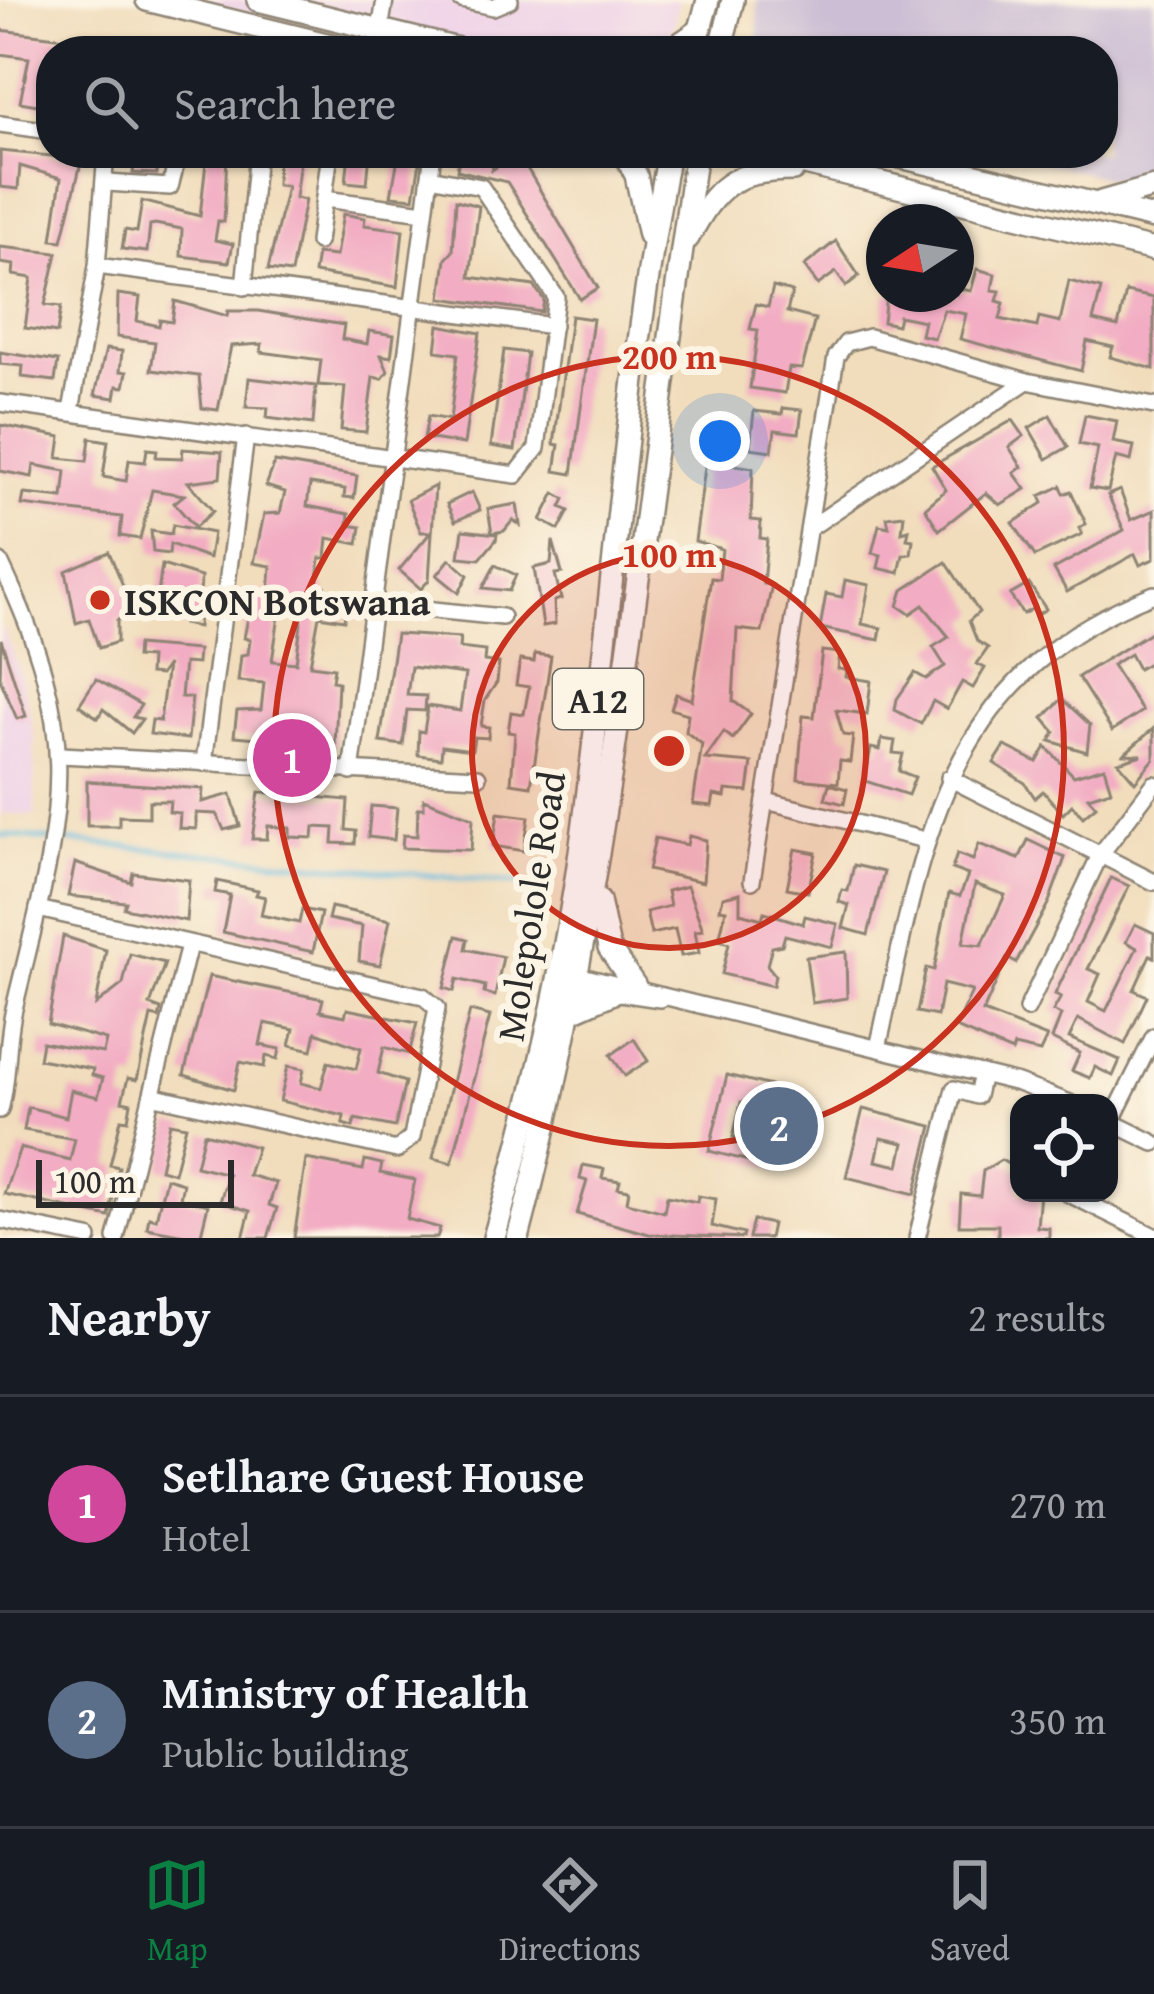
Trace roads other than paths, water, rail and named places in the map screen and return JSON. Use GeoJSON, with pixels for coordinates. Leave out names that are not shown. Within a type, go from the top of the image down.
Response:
{"type":"FeatureCollection","features":[{"type":"Feature","properties":{"kind":"main road"},"geometry":{"type":"LineString","coordinates":[[147,0],[294,36]]}},
{"type":"Feature","properties":{"kind":"main road"},"geometry":{"type":"LineString","coordinates":[[698,36],[708,0]]}},
{"type":"Feature","properties":{"kind":"main road"},"geometry":{"type":"LineString","coordinates":[[263,1],[405,36]]}},
{"type":"Feature","properties":{"kind":"main road"},"geometry":{"type":"LineString","coordinates":[[724,36],[731,6]]}},
{"type":"Feature","properties":{"kind":"main road"},"geometry":{"type":"LineString","coordinates":[[731,6],[736,36]]}},
{"type":"Feature","properties":{"kind":"main road"},"geometry":{"type":"LineString","coordinates":[[632,168],[651,248]]}},
{"type":"Feature","properties":{"kind":"main road","name":"Molepolole Road"},"geometry":{"type":"LineString","coordinates":[[518,1238],[552,1109],[570,1012],[568,979],[583,832],[651,248],[666,168]]}},
{"type":"Feature","properties":{"kind":"main road","name":"Molepolole Road"},"geometry":{"type":"LineString","coordinates":[[494,1238],[597,877],[694,168]]}},
{"type":"Feature","properties":{"kind":"main road"},"geometry":{"type":"LineString","coordinates":[[814,168],[1154,250]]}},
{"type":"Feature","properties":{"kind":"main road"},"geometry":{"type":"LineString","coordinates":[[944,168],[1154,218]]}},
{"type":"Feature","properties":{"kind":"main road"},"geometry":{"type":"LineString","coordinates":[[682,250],[719,189],[737,178],[761,170],[818,169]]}},
{"type":"Feature","properties":{"kind":"main road"},"geometry":{"type":"LineString","coordinates":[[1089,204],[1139,196],[1154,187]]}},
{"type":"Feature","properties":{"kind":"main road"},"geometry":{"type":"LineString","coordinates":[[597,877],[609,948],[635,986]]}},
{"type":"Feature","properties":{"kind":"main road"},"geometry":{"type":"LineString","coordinates":[[570,1012],[611,994]]}},
{"type":"Feature","properties":{"kind":"street"},"geometry":{"type":"LineString","coordinates":[[380,30],[385,0]]}},
{"type":"Feature","properties":{"kind":"street"},"geometry":{"type":"LineString","coordinates":[[461,0],[493,7],[510,0]]}},
{"type":"Feature","properties":{"kind":"street"},"geometry":{"type":"LineString","coordinates":[[0,124],[36,129]]}},
{"type":"Feature","properties":{"kind":"street"},"geometry":{"type":"LineString","coordinates":[[71,411],[97,266],[106,168]]}},
{"type":"Feature","properties":{"kind":"street"},"geometry":{"type":"LineString","coordinates":[[107,183],[170,187],[174,168]]}},
{"type":"Feature","properties":{"kind":"street"},"geometry":{"type":"LineString","coordinates":[[244,286],[256,168]]}},
{"type":"Feature","properties":{"kind":"street"},"geometry":{"type":"LineString","coordinates":[[318,242],[328,168]]}},
{"type":"Feature","properties":{"kind":"street"},"geometry":{"type":"LineString","coordinates":[[351,772],[431,168]]}},
{"type":"Feature","properties":{"kind":"street"},"geometry":{"type":"LineString","coordinates":[[0,403],[500,476],[526,468],[537,448],[554,326],[551,283],[487,193],[473,184],[430,177]]}},
{"type":"Feature","properties":{"kind":"street"},"geometry":{"type":"LineString","coordinates":[[324,199],[425,212]]}},
{"type":"Feature","properties":{"kind":"street"},"geometry":{"type":"LineString","coordinates":[[97,266],[554,326]]}},
{"type":"Feature","properties":{"kind":"street"},"geometry":{"type":"LineString","coordinates":[[752,881],[836,357],[846,343],[869,337],[1028,381],[1154,406]]}},
{"type":"Feature","properties":{"kind":"street"},"geometry":{"type":"LineString","coordinates":[[810,527],[1028,381]]}},
{"type":"Feature","properties":{"kind":"street"},"geometry":{"type":"LineString","coordinates":[[204,763],[246,436]]}},
{"type":"Feature","properties":{"kind":"street"},"geometry":{"type":"LineString","coordinates":[[0,562],[39,648],[61,755],[57,828],[12,1018],[1,1106]]}},
{"type":"Feature","properties":{"kind":"street"},"geometry":{"type":"LineString","coordinates":[[878,1048],[925,840],[950,778],[1007,691],[1048,653],[1087,622],[1154,594]]}},
{"type":"Feature","properties":{"kind":"street"},"geometry":{"type":"LineString","coordinates":[[375,604],[502,617]]}},
{"type":"Feature","properties":{"kind":"street"},"geometry":{"type":"LineString","coordinates":[[61,755],[478,777]]}},
{"type":"Feature","properties":{"kind":"street"},"geometry":{"type":"LineString","coordinates":[[950,778],[1154,882]]}},
{"type":"Feature","properties":{"kind":"street"},"geometry":{"type":"LineString","coordinates":[[1027,1009],[1100,855],[1154,784]]}},
{"type":"Feature","properties":{"kind":"street"},"geometry":{"type":"LineString","coordinates":[[766,801],[925,840]]}},
{"type":"Feature","properties":{"kind":"street"},"geometry":{"type":"LineString","coordinates":[[38,909],[431,1001],[438,1018],[412,1138],[398,1150],[155,1096]]}},
{"type":"Feature","properties":{"kind":"street"},"geometry":{"type":"LineString","coordinates":[[116,1238],[189,945]]}},
{"type":"Feature","properties":{"kind":"street"},"geometry":{"type":"LineString","coordinates":[[568,979],[635,986],[663,999]]}},
{"type":"Feature","properties":{"kind":"street"},"geometry":{"type":"LineString","coordinates":[[568,979],[611,994],[663,999],[878,1048],[1043,1094]]}},
{"type":"Feature","properties":{"kind":"street"},"geometry":{"type":"LineString","coordinates":[[1118,1106],[1154,1036]]}},
{"type":"Feature","properties":{"kind":"street"},"geometry":{"type":"LineString","coordinates":[[917,1238],[953,1089],[977,1096],[982,1074]]}},
{"type":"Feature","properties":{"kind":"street"},"geometry":{"type":"LineString","coordinates":[[1118,1125],[1154,1144]]}},
{"type":"Feature","properties":{"kind":"street"},"geometry":{"type":"LineString","coordinates":[[1084,1202],[1154,1236]]}},
{"type":"Feature","properties":{"kind":"street"},"geometry":{"type":"LineString","coordinates":[[0,1220],[88,1238]]}},
{"type":"Feature","properties":{"kind":"waterway"},"geometry":{"type":"LineString","coordinates":[[0,835],[544,886]]}},
{"type":"Feature","properties":{"kind":"place","name":"ISKCON Botswana"},"geometry":{"type":"Point","coordinates":[100,600]}},
{"type":"Feature","properties":{"kind":"place","name":"Setlhare Guest House"},"geometry":{"type":"Point","coordinates":[292,758]}},
{"type":"Feature","properties":{"kind":"place","name":"Ministry of Health"},"geometry":{"type":"Point","coordinates":[779,1126]}}]}
